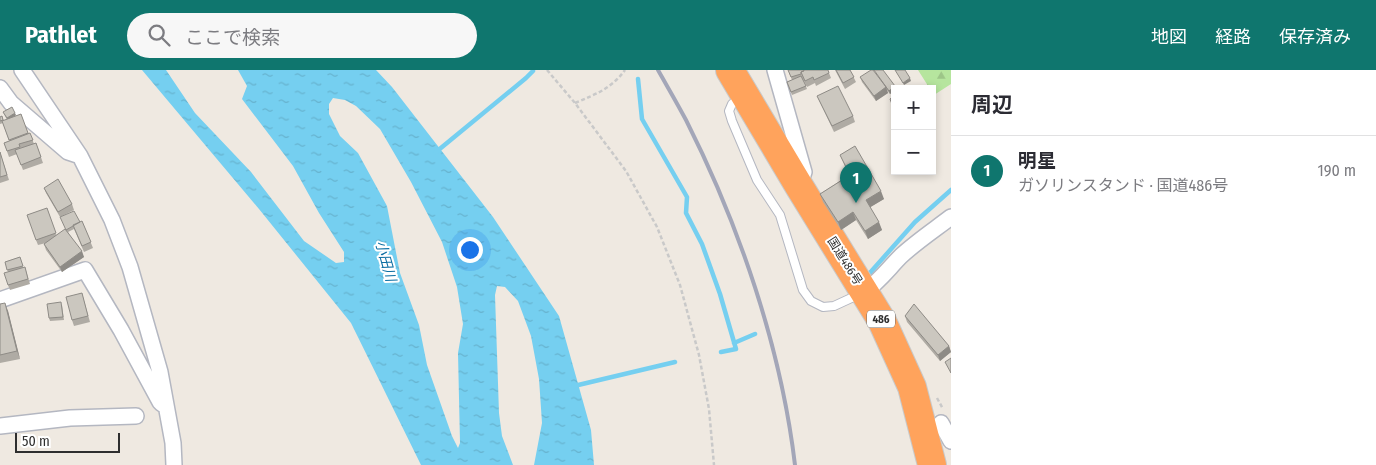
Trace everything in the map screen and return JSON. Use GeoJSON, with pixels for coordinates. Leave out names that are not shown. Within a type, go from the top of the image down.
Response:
{"type":"FeatureCollection","features":[{"type":"Feature","properties":{"kind":"highway","name":"国道486号"},"geometry":{"type":"LineString","coordinates":[[730,70],[882,321],[912,387],[932,465]]}},
{"type":"Feature","properties":{"kind":"street"},"geometry":{"type":"LineString","coordinates":[[22,70],[80,156],[112,220],[130,267],[160,372],[173,443],[174,465]]}},
{"type":"Feature","properties":{"kind":"street"},"geometry":{"type":"LineString","coordinates":[[775,70],[804,172],[799,186]]}},
{"type":"Feature","properties":{"kind":"street"},"geometry":{"type":"LineString","coordinates":[[0,88],[11,103],[68,152],[80,156]]}},
{"type":"Feature","properties":{"kind":"street"},"geometry":{"type":"LineString","coordinates":[[864,292],[872,287],[903,254],[951,217]]}},
{"type":"Feature","properties":{"kind":"street"},"geometry":{"type":"LineString","coordinates":[[0,300],[86,270],[160,402],[166,407]]}},
{"type":"Feature","properties":{"kind":"street"},"geometry":{"type":"LineString","coordinates":[[0,426],[70,418],[136,416]]}},
{"type":"Feature","properties":{"kind":"street"},"geometry":{"type":"LineString","coordinates":[[941,423],[951,441]]}},
{"type":"Feature","properties":{"kind":"lane"},"geometry":{"type":"LineString","coordinates":[[745,94],[732,104],[729,111],[757,180],[780,215],[803,290],[811,301],[822,307],[834,306],[864,292]]}},
{"type":"Feature","properties":{"kind":"path"},"geometry":{"type":"LineString","coordinates":[[547,70],[575,103],[626,171],[657,228],[680,285],[699,355],[709,409],[714,465]]}},
{"type":"Feature","properties":{"kind":"path"},"geometry":{"type":"LineString","coordinates":[[575,103],[602,92],[618,79],[625,70]]}},
{"type":"Feature","properties":{"kind":"green space"},"geometry":{"type":"Polygon","coordinates":[[[918,70],[951,70],[951,84],[936,94],[936,85],[927,85],[918,70]]]}},
{"type":"Feature","properties":{"kind":"water","name":"小田川"},"geometry":{"type":"Polygon","coordinates":[[[142,70],[166,70],[195,113],[251,172],[304,241],[336,263],[344,262],[344,252],[319,213],[293,166],[242,99],[247,86],[238,70],[376,70],[392,87],[493,217],[559,316],[591,430],[594,465],[534,465],[542,423],[539,379],[531,336],[518,301],[505,287],[497,286],[495,295],[499,413],[502,436],[513,465],[421,465],[351,323],[259,209],[142,70]],[[333,98],[329,104],[329,114],[340,136],[358,153],[387,206],[400,273],[419,325],[427,365],[458,448],[460,443],[458,353],[463,324],[457,287],[442,242],[411,182],[380,129],[356,106],[345,100],[333,98]]]}},
{"type":"Feature","properties":{"kind":"building"},"geometry":{"type":"Polygon","coordinates":[[[788,70],[803,70],[804,71],[791,77],[788,70]]]}},
{"type":"Feature","properties":{"kind":"building"},"geometry":{"type":"Polygon","coordinates":[[[805,70],[828,70],[829,73],[814,80],[813,77],[805,81],[801,72],[805,70]]]}},
{"type":"Feature","properties":{"kind":"building"},"geometry":{"type":"Polygon","coordinates":[[[836,70],[850,70],[854,77],[843,83],[836,70]]]}},
{"type":"Feature","properties":{"kind":"building"},"geometry":{"type":"Polygon","coordinates":[[[871,70],[886,87],[874,96],[860,77],[871,70]]]}},
{"type":"Feature","properties":{"kind":"building"},"geometry":{"type":"Polygon","coordinates":[[[874,70],[883,70],[894,85],[891,85],[889,91],[874,70]]]}},
{"type":"Feature","properties":{"kind":"building"},"geometry":{"type":"Polygon","coordinates":[[[895,70],[905,70],[910,78],[903,83],[895,70]]]}},
{"type":"Feature","properties":{"kind":"building"},"geometry":{"type":"Polygon","coordinates":[[[801,76],[806,86],[791,92],[787,82],[801,76]]]}},
{"type":"Feature","properties":{"kind":"building"},"geometry":{"type":"Polygon","coordinates":[[[838,86],[853,116],[832,126],[817,96],[838,86]]]}},
{"type":"Feature","properties":{"kind":"building"},"geometry":{"type":"Polygon","coordinates":[[[12,107],[15,113],[7,118],[3,112],[12,107]]]}},
{"type":"Feature","properties":{"kind":"building"},"geometry":{"type":"Polygon","coordinates":[[[21,114],[28,133],[9,140],[2,121],[21,114]]]}},
{"type":"Feature","properties":{"kind":"building"},"geometry":{"type":"Polygon","coordinates":[[[30,133],[33,140],[19,144],[20,147],[7,151],[4,143],[30,133]]]}},
{"type":"Feature","properties":{"kind":"building"},"geometry":{"type":"Polygon","coordinates":[[[36,143],[41,157],[21,165],[15,150],[36,143]]]}},
{"type":"Feature","properties":{"kind":"building"},"geometry":{"type":"Polygon","coordinates":[[[855,146],[881,191],[866,200],[879,222],[865,231],[853,212],[838,222],[820,194],[850,175],[840,155],[855,146]]]}},
{"type":"Feature","properties":{"kind":"building"},"geometry":{"type":"Polygon","coordinates":[[[0,152],[7,175],[0,177],[0,152]]]}},
{"type":"Feature","properties":{"kind":"building"},"geometry":{"type":"Polygon","coordinates":[[[58,179],[72,204],[58,212],[44,188],[58,179]]]}},
{"type":"Feature","properties":{"kind":"building"},"geometry":{"type":"Polygon","coordinates":[[[47,208],[56,233],[36,240],[27,215],[47,208]]]}},
{"type":"Feature","properties":{"kind":"building"},"geometry":{"type":"Polygon","coordinates":[[[74,211],[80,222],[66,230],[60,217],[74,211]]]}},
{"type":"Feature","properties":{"kind":"building"},"geometry":{"type":"Polygon","coordinates":[[[82,221],[91,242],[82,246],[73,225],[82,221]]]}},
{"type":"Feature","properties":{"kind":"building"},"geometry":{"type":"Polygon","coordinates":[[[65,229],[82,251],[60,267],[44,244],[65,229]]]}},
{"type":"Feature","properties":{"kind":"building"},"geometry":{"type":"Polygon","coordinates":[[[20,257],[23,266],[7,270],[5,262],[20,257]]]}},
{"type":"Feature","properties":{"kind":"building"},"geometry":{"type":"Polygon","coordinates":[[[25,267],[28,279],[8,285],[4,273],[25,267]]]}},
{"type":"Feature","properties":{"kind":"building"},"geometry":{"type":"Polygon","coordinates":[[[82,293],[88,316],[72,320],[66,297],[82,293]]]}},
{"type":"Feature","properties":{"kind":"building"},"geometry":{"type":"Polygon","coordinates":[[[61,302],[63,317],[49,318],[47,304],[61,302]]]}},
{"type":"Feature","properties":{"kind":"building"},"geometry":{"type":"Polygon","coordinates":[[[5,303],[17,351],[0,355],[0,304],[5,303]]]}},
{"type":"Feature","properties":{"kind":"building"},"geometry":{"type":"Polygon","coordinates":[[[914,304],[949,346],[938,355],[905,316],[914,304]]]}},
{"type":"Feature","properties":{"kind":"building"},"geometry":{"type":"Polygon","coordinates":[[[951,358],[951,373],[945,362],[951,358]]]}},
{"type":"Feature","properties":{"kind":"waterway"},"geometry":{"type":"LineString","coordinates":[[436,152],[533,71]]}},
{"type":"Feature","properties":{"kind":"waterway"},"geometry":{"type":"LineString","coordinates":[[638,79],[642,119],[687,197],[686,213],[702,244],[720,294],[736,349],[721,352]]}},
{"type":"Feature","properties":{"kind":"waterway"},"geometry":{"type":"LineString","coordinates":[[868,275],[915,222],[951,190]]}},
{"type":"Feature","properties":{"kind":"waterway"},"geometry":{"type":"LineString","coordinates":[[734,343],[755,334]]}},
{"type":"Feature","properties":{"kind":"waterway"},"geometry":{"type":"LineString","coordinates":[[574,386],[675,362]]}},
{"type":"Feature","properties":{"kind":"railway"},"geometry":{"type":"LineString","coordinates":[[658,70],[686,120],[705,160],[740,244],[755,288],[780,376],[795,465]]}},
{"type":"Feature","properties":{"kind":"place","name":"明星"},"geometry":{"type":"Point","coordinates":[856,203]}}]}
